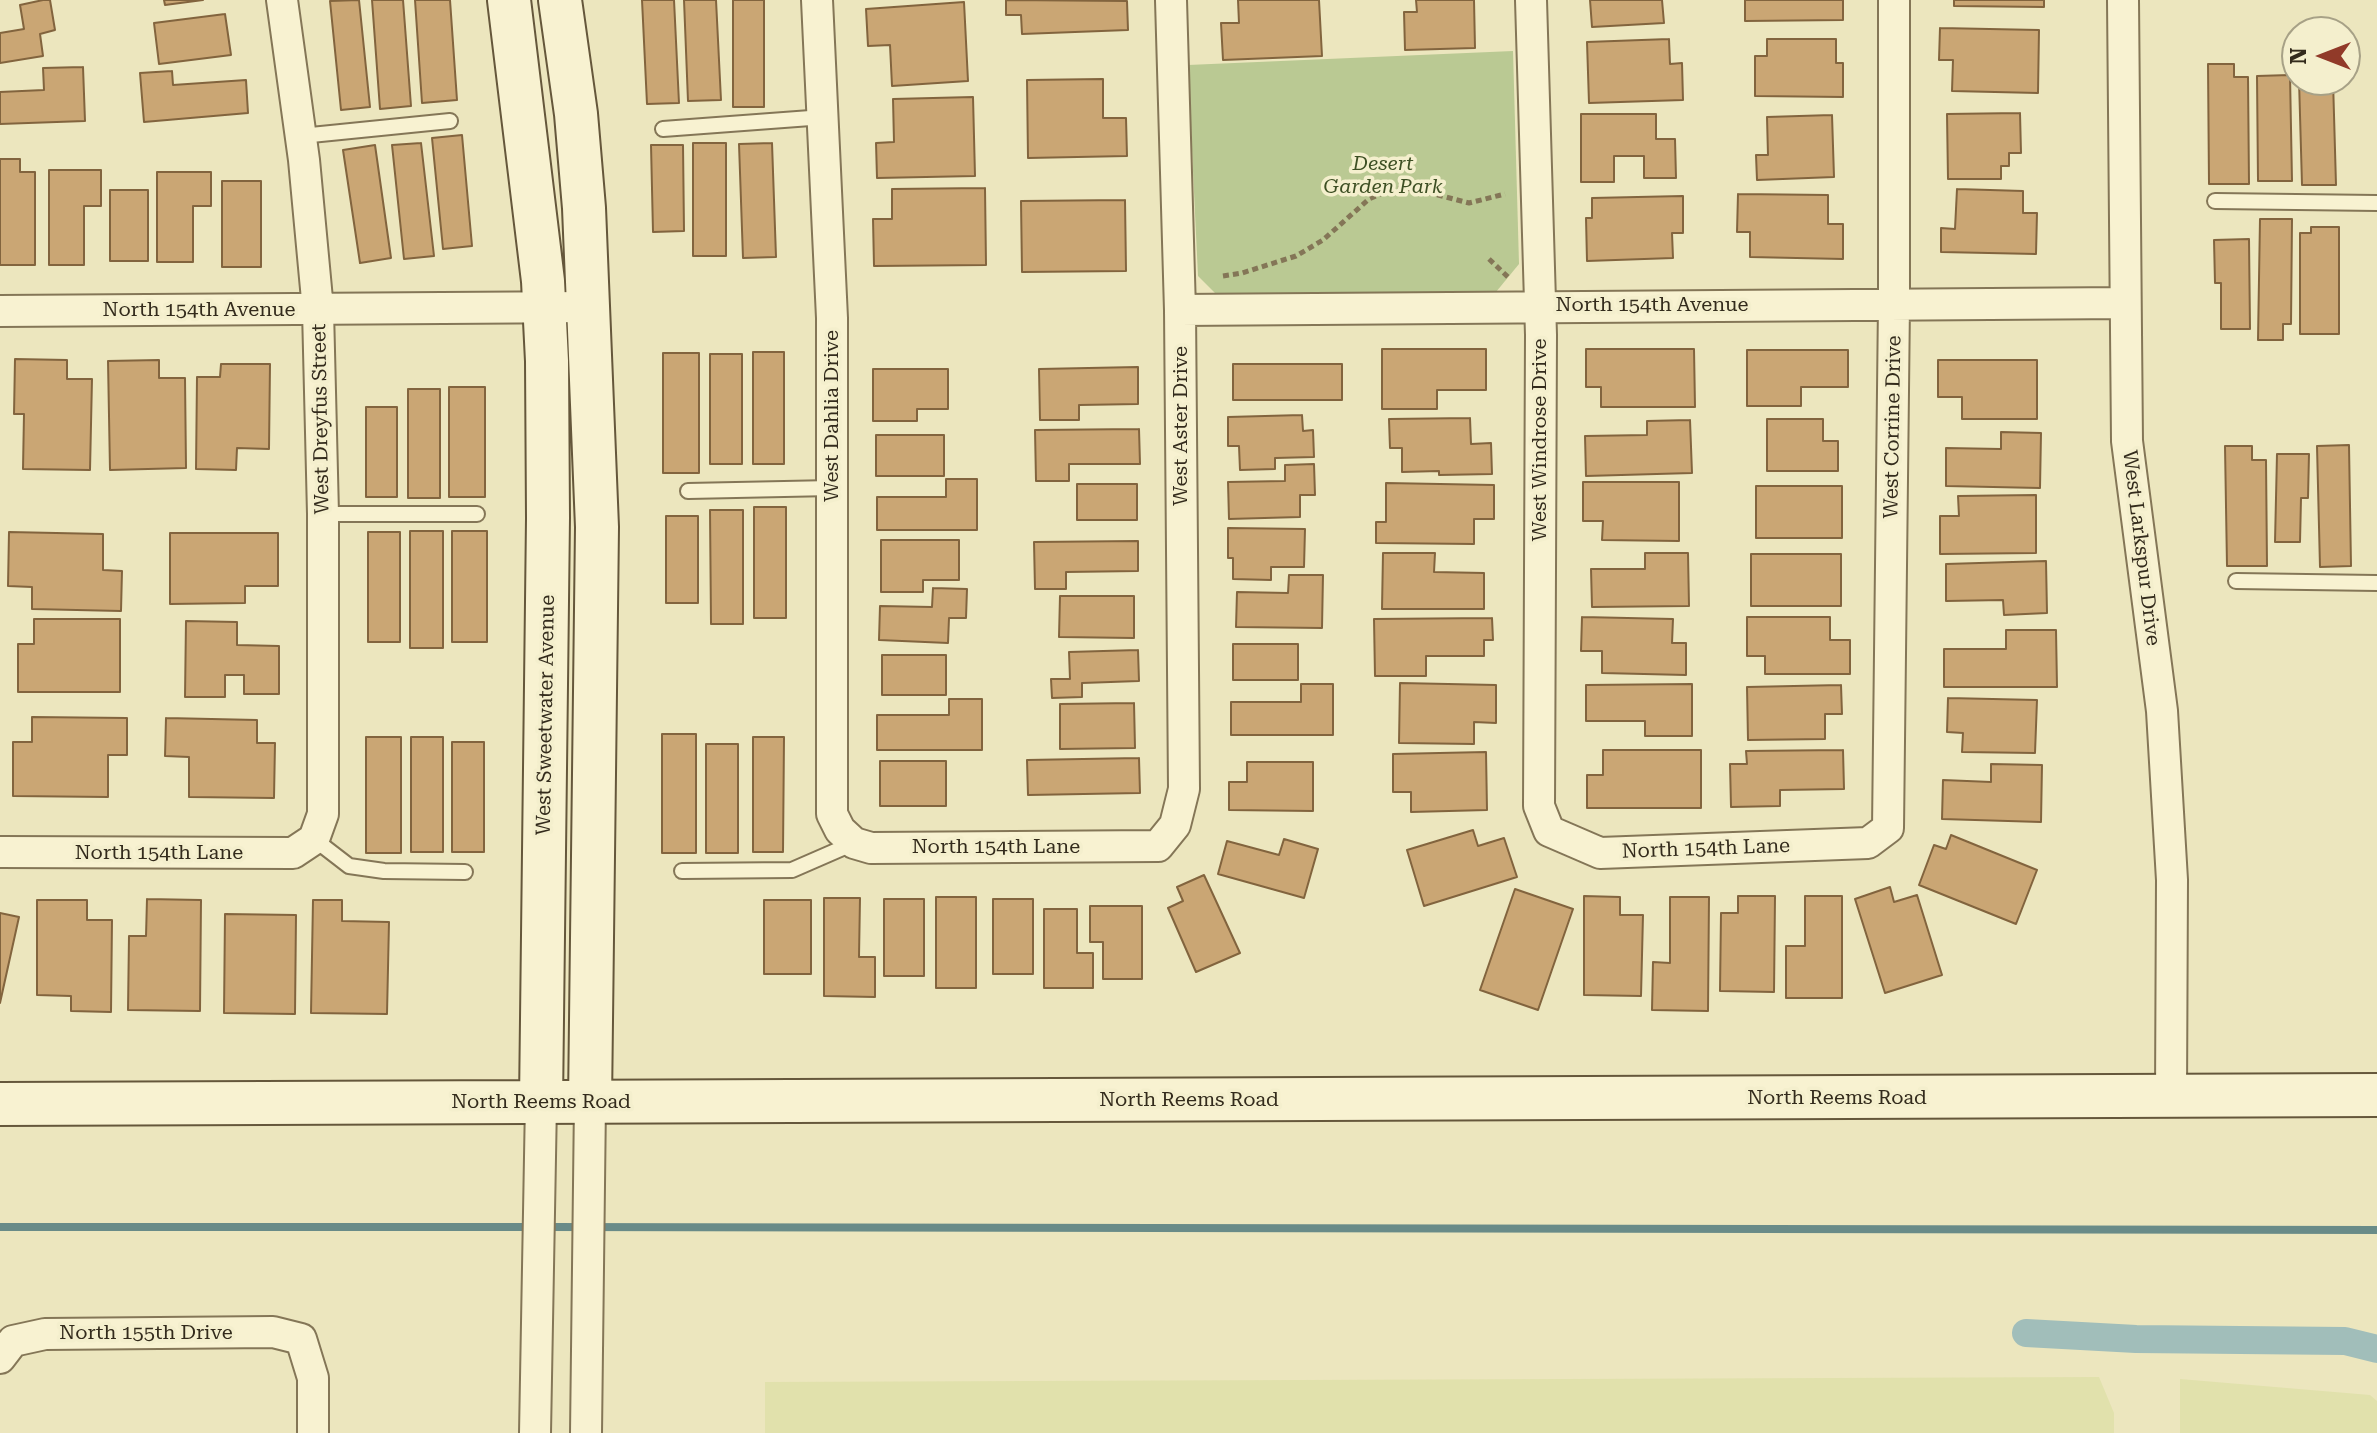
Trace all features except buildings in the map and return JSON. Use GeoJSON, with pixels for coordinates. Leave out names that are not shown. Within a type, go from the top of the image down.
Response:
{"type":"FeatureCollection","features":[{"type":"Feature","properties":{"kind":"main road","name":"West Sweetwater Avenue"},"geometry":{"type":"LineString","coordinates":[[509,0],[543,281],[547,361],[548,534],[541,1102]]}},
{"type":"Feature","properties":{"kind":"main road"},"geometry":{"type":"LineString","coordinates":[[560,0],[576,114],[590,307],[597,527],[590,1102]]}},
{"type":"Feature","properties":{"kind":"main road","name":"North Reems Road"},"geometry":{"type":"LineString","coordinates":[[0,1104],[2377,1095]]}},
{"type":"Feature","properties":{"kind":"street","name":"West Dreyfus Street"},"geometry":{"type":"LineString","coordinates":[[282,0],[301,136],[318,310],[323,514],[323,814],[314,839]]}},
{"type":"Feature","properties":{"kind":"street","name":"West Dahlia Drive"},"geometry":{"type":"LineString","coordinates":[[817,0],[832,318],[832,814],[847,837]]}},
{"type":"Feature","properties":{"kind":"street","name":"West Aster Drive"},"geometry":{"type":"LineString","coordinates":[[1158,846],[1175,825],[1184,789],[1180,310],[1171,0]]}},
{"type":"Feature","properties":{"kind":"street","name":"West Windrose Drive"},"geometry":{"type":"LineString","coordinates":[[1531,0],[1540,306],[1539,806],[1549,831]]}},
{"type":"Feature","properties":{"kind":"street","name":"West Corrine Drive"},"geometry":{"type":"LineString","coordinates":[[1868,843],[1888,828],[1894,0]]}},
{"type":"Feature","properties":{"kind":"street","name":"West Larkspur Drive"},"geometry":{"type":"LineString","coordinates":[[2123,0],[2127,441],[2162,711],[2171,865],[2171,1095]]}},
{"type":"Feature","properties":{"kind":"street","name":"North 154th Avenue"},"geometry":{"type":"LineString","coordinates":[[1180,310],[2125,303]]}},
{"type":"Feature","properties":{"kind":"street","name":"North 154th Avenue"},"geometry":{"type":"LineString","coordinates":[[0,311],[590,307]]}},
{"type":"Feature","properties":{"kind":"street","name":"North 154th Lane"},"geometry":{"type":"LineString","coordinates":[[1549,831],[1600,853],[1868,843]]}},
{"type":"Feature","properties":{"kind":"street","name":"North 154th Lane"},"geometry":{"type":"LineString","coordinates":[[847,837],[871,848],[1158,846]]}},
{"type":"Feature","properties":{"kind":"street","name":"North 154th Lane"},"geometry":{"type":"LineString","coordinates":[[0,852],[293,853],[314,839]]}},
{"type":"Feature","properties":{"kind":"street","name":"West Sweetwater Avenue"},"geometry":{"type":"LineString","coordinates":[[535,1433],[541,1102]]}},
{"type":"Feature","properties":{"kind":"street"},"geometry":{"type":"LineString","coordinates":[[586,1433],[590,1102]]}},
{"type":"Feature","properties":{"kind":"street","name":"North 155th Drive"},"geometry":{"type":"LineString","coordinates":[[0,1358],[13,1341],[45,1334],[273,1332],[301,1339],[313,1378],[313,1433]]}},
{"type":"Feature","properties":{"kind":"lane"},"geometry":{"type":"LineString","coordinates":[[663,129],[824,117]]}},
{"type":"Feature","properties":{"kind":"lane"},"geometry":{"type":"LineString","coordinates":[[301,136],[450,121]]}},
{"type":"Feature","properties":{"kind":"lane"},"geometry":{"type":"LineString","coordinates":[[2215,201],[2377,203]]}},
{"type":"Feature","properties":{"kind":"lane"},"geometry":{"type":"LineString","coordinates":[[688,491],[832,488]]}},
{"type":"Feature","properties":{"kind":"lane"},"geometry":{"type":"LineString","coordinates":[[323,514],[477,514]]}},
{"type":"Feature","properties":{"kind":"lane"},"geometry":{"type":"LineString","coordinates":[[2236,581],[2377,583]]}},
{"type":"Feature","properties":{"kind":"lane"},"geometry":{"type":"LineString","coordinates":[[682,871],[792,870],[847,837]]}},
{"type":"Feature","properties":{"kind":"lane"},"geometry":{"type":"LineString","coordinates":[[314,839],[349,866],[384,871],[465,872]]}},
{"type":"Feature","properties":{"kind":"path"},"geometry":{"type":"LineString","coordinates":[[1223,276],[1296,256],[1323,240],[1369,199],[1394,188],[1415,189],[1469,203],[1505,194]]}},
{"type":"Feature","properties":{"kind":"path"},"geometry":{"type":"LineString","coordinates":[[1489,259],[1510,279]]}},
{"type":"Feature","properties":{"kind":"green space","name":"Desert Garden Park"},"geometry":{"type":"Polygon","coordinates":[[[1513,51],[1519,264],[1496,292],[1219,297],[1198,276],[1188,65],[1513,51]]]}},
{"type":"Feature","properties":{"kind":"green space"},"geometry":{"type":"Polygon","coordinates":[[[2099,1377],[2114,1413],[2114,1433],[765,1433],[765,1382],[2099,1377]]]}},
{"type":"Feature","properties":{"kind":"green space"},"geometry":{"type":"Polygon","coordinates":[[[2180,1379],[2370,1395],[2377,1401],[2377,1433],[2180,1433],[2180,1379]]]}},
{"type":"Feature","properties":{"kind":"waterway"},"geometry":{"type":"LineString","coordinates":[[0,1227],[531,1227]]}},
{"type":"Feature","properties":{"kind":"waterway"},"geometry":{"type":"LineString","coordinates":[[545,1227],[2377,1230]]}},
{"type":"Feature","properties":{"kind":"waterway"},"geometry":{"type":"LineString","coordinates":[[2026,1333],[2136,1339],[2345,1341],[2377,1349]]}}]}
